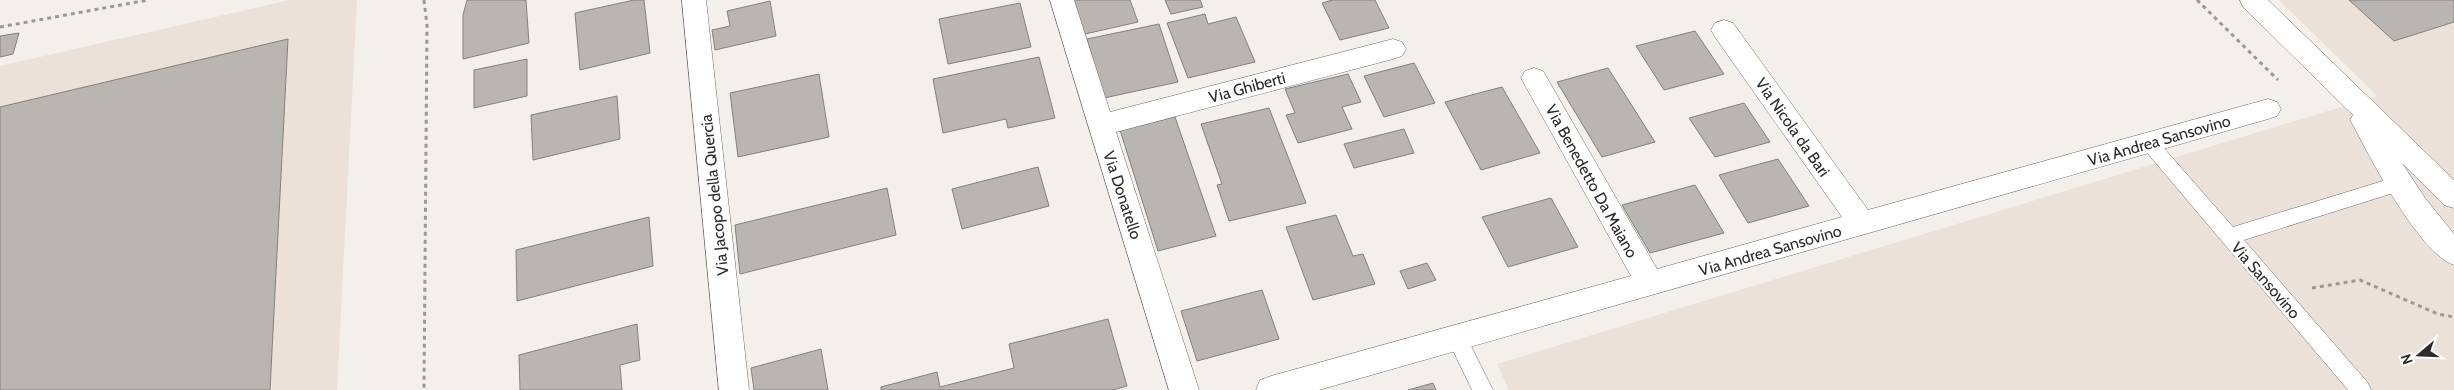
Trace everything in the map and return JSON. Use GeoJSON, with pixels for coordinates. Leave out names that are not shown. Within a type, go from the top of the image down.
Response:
{"type":"FeatureCollection","features":[{"type":"Feature","properties":{"kind":"street","name":"Via Jacopo della Quercia"},"geometry":{"type":"LineString","coordinates":[[694,0],[734,390]]}},
{"type":"Feature","properties":{"kind":"street","name":"Via Donatello"},"geometry":{"type":"LineString","coordinates":[[1062,0],[1184,390]]}},
{"type":"Feature","properties":{"kind":"street"},"geometry":{"type":"LineString","coordinates":[[2252,0],[2454,197]]}},
{"type":"Feature","properties":{"kind":"street","name":"Via Nicola da Bari"},"geometry":{"type":"LineString","coordinates":[[1724,30],[1862,224]]}},
{"type":"Feature","properties":{"kind":"street","name":"Via Ghiberti"},"geometry":{"type":"LineString","coordinates":[[1101,125],[1393,49]]}},
{"type":"Feature","properties":{"kind":"street","name":"Via Benedetto Da Maiano"},"geometry":{"type":"LineString","coordinates":[[1534,78],[1650,284]]}},
{"type":"Feature","properties":{"kind":"street"},"geometry":{"type":"LineString","coordinates":[[2349,94],[2398,184],[2439,238],[2454,253]]}},
{"type":"Feature","properties":{"kind":"street","name":"Via Andrea Sansovino"},"geometry":{"type":"LineString","coordinates":[[1271,390],[2268,109]]}},
{"type":"Feature","properties":{"kind":"street"},"geometry":{"type":"LineString","coordinates":[[2398,184],[2443,207],[2454,218]]}},
{"type":"Feature","properties":{"kind":"lane"},"geometry":{"type":"LineString","coordinates":[[2149,143],[2229,236]]}},
{"type":"Feature","properties":{"kind":"lane","name":"Via Sansovino"},"geometry":{"type":"LineString","coordinates":[[2361,390],[2229,236],[2398,184]]}},
{"type":"Feature","properties":{"kind":"lane"},"geometry":{"type":"LineString","coordinates":[[1457,338],[1483,390]]}},
{"type":"Feature","properties":{"kind":"path"},"geometry":{"type":"LineString","coordinates":[[0,27],[148,0]]}},
{"type":"Feature","properties":{"kind":"path"},"geometry":{"type":"LineString","coordinates":[[424,0],[427,25],[424,390]]}},
{"type":"Feature","properties":{"kind":"path"},"geometry":{"type":"LineString","coordinates":[[2197,0],[2296,98],[2268,109]]}},
{"type":"Feature","properties":{"kind":"path"},"geometry":{"type":"LineString","coordinates":[[2311,288],[2360,280],[2438,314],[2454,317]]}},
{"type":"Feature","properties":{"kind":"shaded area"},"geometry":{"type":"Polygon","coordinates":[[[290,0],[357,0],[337,390],[0,390],[0,66],[290,0]]]}},
{"type":"Feature","properties":{"kind":"shaded area"},"geometry":{"type":"Polygon","coordinates":[[[2279,0],[2454,0],[2454,390],[1509,390],[1497,364],[2377,96],[2279,0]]]}},
{"type":"Feature","properties":{"kind":"building"},"geometry":{"type":"Polygon","coordinates":[[[467,0],[526,0],[529,43],[463,59],[463,15],[467,0]]]}},
{"type":"Feature","properties":{"kind":"building"},"geometry":{"type":"Polygon","coordinates":[[[634,0],[644,0],[650,53],[580,70],[575,13],[634,0]]]}},
{"type":"Feature","properties":{"kind":"building"},"geometry":{"type":"Polygon","coordinates":[[[1073,0],[1130,0],[1138,22],[1085,34],[1073,0]]]}},
{"type":"Feature","properties":{"kind":"building"},"geometry":{"type":"Polygon","coordinates":[[[1165,0],[1200,0],[1203,7],[1171,14],[1165,0]]]}},
{"type":"Feature","properties":{"kind":"building"},"geometry":{"type":"Polygon","coordinates":[[[1332,0],[1375,0],[1389,28],[1340,40],[1322,3],[1332,0]]]}},
{"type":"Feature","properties":{"kind":"building"},"geometry":{"type":"Polygon","coordinates":[[[2349,0],[2454,0],[2454,22],[2394,41],[2349,0]]]}},
{"type":"Feature","properties":{"kind":"building"},"geometry":{"type":"Polygon","coordinates":[[[770,1],[776,36],[715,50],[712,30],[730,26],[727,11],[770,1]]]}},
{"type":"Feature","properties":{"kind":"building"},"geometry":{"type":"Polygon","coordinates":[[[1020,3],[1031,47],[948,64],[939,19],[1020,3]]]}},
{"type":"Feature","properties":{"kind":"building"},"geometry":{"type":"Polygon","coordinates":[[[1205,14],[1208,24],[1236,17],[1255,62],[1188,78],[1167,23],[1205,14]]]}},
{"type":"Feature","properties":{"kind":"building"},"geometry":{"type":"Polygon","coordinates":[[[1159,24],[1178,82],[1104,98],[1087,39],[1159,24]]]}},
{"type":"Feature","properties":{"kind":"building"},"geometry":{"type":"Polygon","coordinates":[[[1695,31],[1724,74],[1664,90],[1636,46],[1695,31]]]}},
{"type":"Feature","properties":{"kind":"building"},"geometry":{"type":"Polygon","coordinates":[[[19,33],[13,54],[0,57],[0,36],[19,33]]]}},
{"type":"Feature","properties":{"kind":"building"},"geometry":{"type":"Polygon","coordinates":[[[288,39],[270,390],[0,390],[0,107],[288,39]]]}},
{"type":"Feature","properties":{"kind":"building"},"geometry":{"type":"Polygon","coordinates":[[[1039,57],[1055,118],[1008,128],[1006,119],[943,133],[933,79],[1039,57]]]}},
{"type":"Feature","properties":{"kind":"building"},"geometry":{"type":"Polygon","coordinates":[[[527,59],[527,96],[474,108],[474,70],[527,59]]]}},
{"type":"Feature","properties":{"kind":"building"},"geometry":{"type":"Polygon","coordinates":[[[1414,63],[1435,103],[1384,117],[1364,76],[1414,63]]]}},
{"type":"Feature","properties":{"kind":"building"},"geometry":{"type":"Polygon","coordinates":[[[1608,68],[1655,142],[1602,157],[1557,82],[1608,68]]]}},
{"type":"Feature","properties":{"kind":"building"},"geometry":{"type":"Polygon","coordinates":[[[819,74],[829,137],[738,157],[730,93],[819,74]]]}},
{"type":"Feature","properties":{"kind":"building"},"geometry":{"type":"Polygon","coordinates":[[[1348,74],[1361,102],[1342,107],[1352,129],[1298,143],[1286,115],[1295,113],[1285,89],[1348,74]]]}},
{"type":"Feature","properties":{"kind":"building"},"geometry":{"type":"Polygon","coordinates":[[[1502,87],[1540,153],[1481,170],[1445,102],[1502,87]]]}},
{"type":"Feature","properties":{"kind":"building"},"geometry":{"type":"Polygon","coordinates":[[[617,96],[620,139],[533,160],[531,115],[617,96]]]}},
{"type":"Feature","properties":{"kind":"building"},"geometry":{"type":"Polygon","coordinates":[[[1744,103],[1770,142],[1715,157],[1689,118],[1744,103]]]}},
{"type":"Feature","properties":{"kind":"building"},"geometry":{"type":"Polygon","coordinates":[[[1269,108],[1306,203],[1229,221],[1217,185],[1222,184],[1201,124],[1269,108]]]}},
{"type":"Feature","properties":{"kind":"building"},"geometry":{"type":"Polygon","coordinates":[[[1175,117],[1216,236],[1158,251],[1120,130],[1175,117]]]}},
{"type":"Feature","properties":{"kind":"building"},"geometry":{"type":"Polygon","coordinates":[[[1404,129],[1414,153],[1354,168],[1344,144],[1404,129]]]}},
{"type":"Feature","properties":{"kind":"building"},"geometry":{"type":"Polygon","coordinates":[[[1778,159],[1809,206],[1748,223],[1719,175],[1778,159]]]}},
{"type":"Feature","properties":{"kind":"building"},"geometry":{"type":"Polygon","coordinates":[[[1038,167],[1049,206],[962,229],[952,189],[1038,167]]]}},
{"type":"Feature","properties":{"kind":"building"},"geometry":{"type":"Polygon","coordinates":[[[1695,185],[1724,233],[1650,253],[1622,205],[1695,185]]]}},
{"type":"Feature","properties":{"kind":"building"},"geometry":{"type":"Polygon","coordinates":[[[887,188],[896,235],[740,274],[735,225],[887,188]]]}},
{"type":"Feature","properties":{"kind":"building"},"geometry":{"type":"Polygon","coordinates":[[[1551,198],[1578,247],[1508,267],[1482,217],[1551,198]]]}},
{"type":"Feature","properties":{"kind":"building"},"geometry":{"type":"Polygon","coordinates":[[[1336,215],[1353,256],[1363,254],[1375,284],[1313,300],[1286,227],[1336,215]]]}},
{"type":"Feature","properties":{"kind":"building"},"geometry":{"type":"Polygon","coordinates":[[[649,217],[653,266],[517,301],[516,250],[649,217]]]}},
{"type":"Feature","properties":{"kind":"building"},"geometry":{"type":"Polygon","coordinates":[[[1427,263],[1436,280],[1408,289],[1400,271],[1427,263]]]}},
{"type":"Feature","properties":{"kind":"building"},"geometry":{"type":"Polygon","coordinates":[[[1262,290],[1279,339],[1197,361],[1181,311],[1262,290]]]}},
{"type":"Feature","properties":{"kind":"building"},"geometry":{"type":"Polygon","coordinates":[[[1108,319],[1127,386],[1113,390],[881,390],[881,387],[937,372],[940,387],[1014,368],[1009,344],[1108,319]]]}},
{"type":"Feature","properties":{"kind":"building"},"geometry":{"type":"Polygon","coordinates":[[[637,324],[640,360],[620,365],[622,390],[520,390],[519,355],[637,324]]]}},
{"type":"Feature","properties":{"kind":"building"},"geometry":{"type":"Polygon","coordinates":[[[821,349],[828,390],[754,390],[751,368],[821,349]]]}},
{"type":"Feature","properties":{"kind":"building"},"geometry":{"type":"Polygon","coordinates":[[[1433,383],[1436,390],[1408,390],[1433,383]]]}}]}
